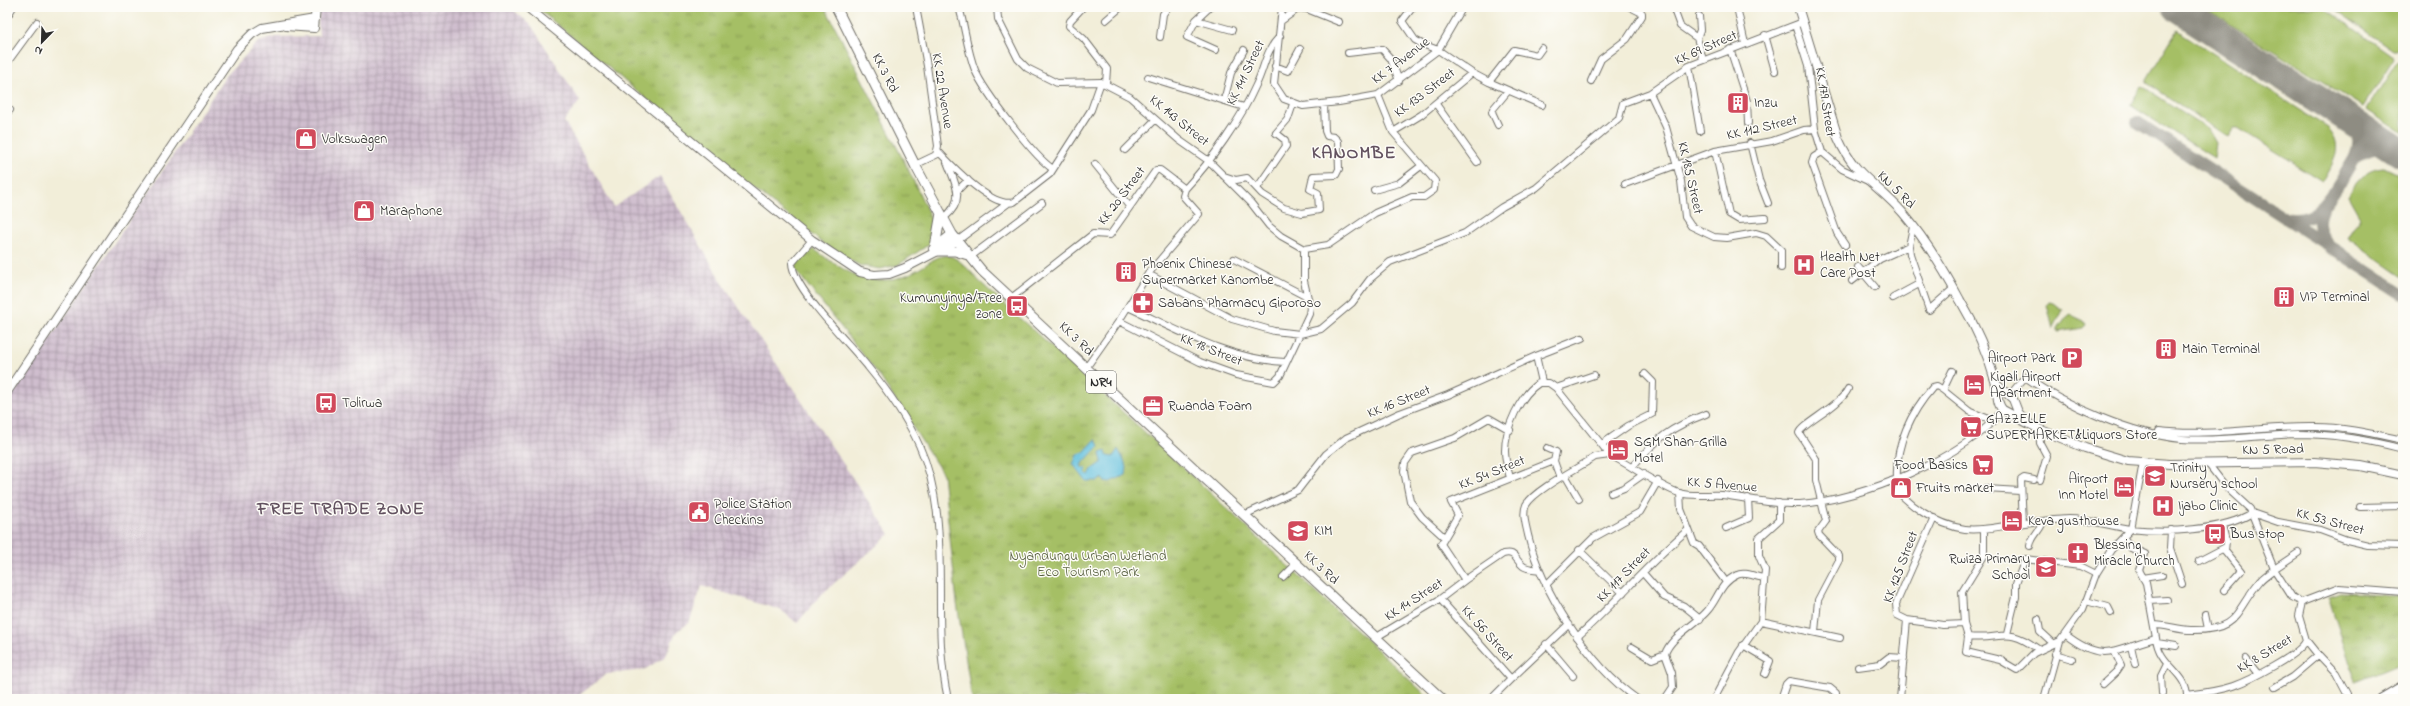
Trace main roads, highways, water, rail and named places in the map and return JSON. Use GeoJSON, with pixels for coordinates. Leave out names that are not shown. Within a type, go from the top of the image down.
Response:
{"type":"FeatureCollection","features":[{"type":"Feature","properties":{"kind":"highway","name":"KK 3 Rd"},"geometry":{"type":"LineString","coordinates":[[836,7],[942,216],[969,256],[1010,299],[1442,699]]}},
{"type":"Feature","properties":{"kind":"highway"},"geometry":{"type":"LineString","coordinates":[[942,216],[935,249],[955,251],[969,256]]}},
{"type":"Feature","properties":{"kind":"highway"},"geometry":{"type":"LineString","coordinates":[[2381,699],[2403,686]]}},
{"type":"Feature","properties":{"kind":"main road"},"geometry":{"type":"LineString","coordinates":[[279,25],[306,28],[311,19],[314,7]]}},
{"type":"Feature","properties":{"kind":"main road"},"geometry":{"type":"LineString","coordinates":[[527,7],[812,240],[860,272],[874,275],[888,274],[905,268],[955,237]]}},
{"type":"Feature","properties":{"kind":"main road","name":"KN 5 Rd"},"geometry":{"type":"LineString","coordinates":[[1798,7],[1799,23],[1820,75],[1838,138],[1844,153],[1856,170],[1894,204],[1913,227],[1954,288],[1982,345],[1996,384],[2002,408]]}},
{"type":"Feature","properties":{"kind":"main road"},"geometry":{"type":"LineString","coordinates":[[7,392],[227,63],[252,34],[269,26],[311,19]]}},
{"type":"Feature","properties":{"kind":"main road","name":"KN 5 Rd"},"geometry":{"type":"LineString","coordinates":[[1996,384],[2015,403],[2018,412],[2028,424]]}},
{"type":"Feature","properties":{"kind":"main road"},"geometry":{"type":"LineString","coordinates":[[2002,408],[2001,398],[2008,396]]}},
{"type":"Feature","properties":{"kind":"main road"},"geometry":{"type":"LineString","coordinates":[[2002,408],[2013,409],[2015,403]]}},
{"type":"Feature","properties":{"kind":"main road"},"geometry":{"type":"LineString","coordinates":[[2002,408],[2028,424]]}},
{"type":"Feature","properties":{"kind":"main road","name":"KN 5 Road"},"geometry":{"type":"LineString","coordinates":[[2028,424],[2099,454],[2128,461],[2209,464],[2314,462],[2361,466],[2403,475]]}},
{"type":"Feature","properties":{"kind":"water"},"geometry":{"type":"Polygon","coordinates":[[[1096,439],[1099,446],[1081,465],[1083,469],[1087,467],[1085,473],[1089,475],[1092,469],[1102,462],[1100,453],[1106,451],[1107,456],[1113,457],[1118,449],[1127,467],[1126,475],[1110,482],[1104,481],[1103,478],[1098,481],[1086,481],[1073,464],[1077,455],[1084,452],[1096,439]]]}},
{"type":"Feature","properties":{"kind":"place","name":"Inzu"},"geometry":{"type":"Point","coordinates":[1738,103]}},
{"type":"Feature","properties":{"kind":"place","name":"Volkswagen"},"geometry":{"type":"Point","coordinates":[306,139]}},
{"type":"Feature","properties":{"kind":"place","name":"Maraphone"},"geometry":{"type":"Point","coordinates":[364,211]}},
{"type":"Feature","properties":{"kind":"place","name":"Health Net Care Post"},"geometry":{"type":"Point","coordinates":[1804,265]}},
{"type":"Feature","properties":{"kind":"place","name":"Phoenix Chinese Supermarket Kanombe"},"geometry":{"type":"Point","coordinates":[1126,272]}},
{"type":"Feature","properties":{"kind":"place","name":"VIP Terminal"},"geometry":{"type":"Point","coordinates":[2284,297]}},
{"type":"Feature","properties":{"kind":"place","name":"Sabans Pharmacy Giporoso"},"geometry":{"type":"Point","coordinates":[1143,303]}},
{"type":"Feature","properties":{"kind":"place","name":"Kumunyinya/Free zone"},"geometry":{"type":"Point","coordinates":[1017,306]}},
{"type":"Feature","properties":{"kind":"place","name":"Main Terminal"},"geometry":{"type":"Point","coordinates":[2166,349]}},
{"type":"Feature","properties":{"kind":"place","name":"Airport Park"},"geometry":{"type":"Point","coordinates":[2072,358]}},
{"type":"Feature","properties":{"kind":"place","name":"Kigali Airport Apartment"},"geometry":{"type":"Point","coordinates":[1974,385]}},
{"type":"Feature","properties":{"kind":"place","name":"Tolirwa"},"geometry":{"type":"Point","coordinates":[326,403]}},
{"type":"Feature","properties":{"kind":"place","name":"Rwanda Foam"},"geometry":{"type":"Point","coordinates":[1153,406]}},
{"type":"Feature","properties":{"kind":"place","name":"GAZZELLE SUPERMARKET&Liquors Store"},"geometry":{"type":"Point","coordinates":[1971,427]}},
{"type":"Feature","properties":{"kind":"place","name":"SGM Shan-Grilla Motel"},"geometry":{"type":"Point","coordinates":[1618,450]}},
{"type":"Feature","properties":{"kind":"place","name":"Food Basics"},"geometry":{"type":"Point","coordinates":[1983,465]}},
{"type":"Feature","properties":{"kind":"place","name":"Trinity Nursery school"},"geometry":{"type":"Point","coordinates":[2155,476]}},
{"type":"Feature","properties":{"kind":"place","name":"Airport Inn Motel"},"geometry":{"type":"Point","coordinates":[2124,487]}},
{"type":"Feature","properties":{"kind":"place","name":"Fruits market"},"geometry":{"type":"Point","coordinates":[1901,488]}},
{"type":"Feature","properties":{"kind":"place","name":"Ijabo Clinic"},"geometry":{"type":"Point","coordinates":[2163,506]}},
{"type":"Feature","properties":{"kind":"place","name":"Police Station Checkins"},"geometry":{"type":"Point","coordinates":[699,512]}},
{"type":"Feature","properties":{"kind":"place","name":"Keva gusthouse"},"geometry":{"type":"Point","coordinates":[2012,521]}},
{"type":"Feature","properties":{"kind":"place","name":"KIM"},"geometry":{"type":"Point","coordinates":[1298,531]}},
{"type":"Feature","properties":{"kind":"place","name":"Bus stop"},"geometry":{"type":"Point","coordinates":[2215,534]}},
{"type":"Feature","properties":{"kind":"place","name":"Blessing Miracle Church"},"geometry":{"type":"Point","coordinates":[2078,553]}},
{"type":"Feature","properties":{"kind":"place","name":"Rwiza Primary School"},"geometry":{"type":"Point","coordinates":[2046,567]}},
{"type":"Feature","properties":{"kind":"district","name":"KANOMBE"},"geometry":{"type":"Point","coordinates":[1354,154]}},
{"type":"Feature","properties":{"kind":"district","name":"FREE TRADE ZONE"},"geometry":{"type":"Point","coordinates":[341,510]}},
{"type":"Feature","properties":{"kind":"park label","name":"Nyandungu Urban Wetland Eco Tourism Park"},"geometry":{"type":"Point","coordinates":[1088,564]}}]}
